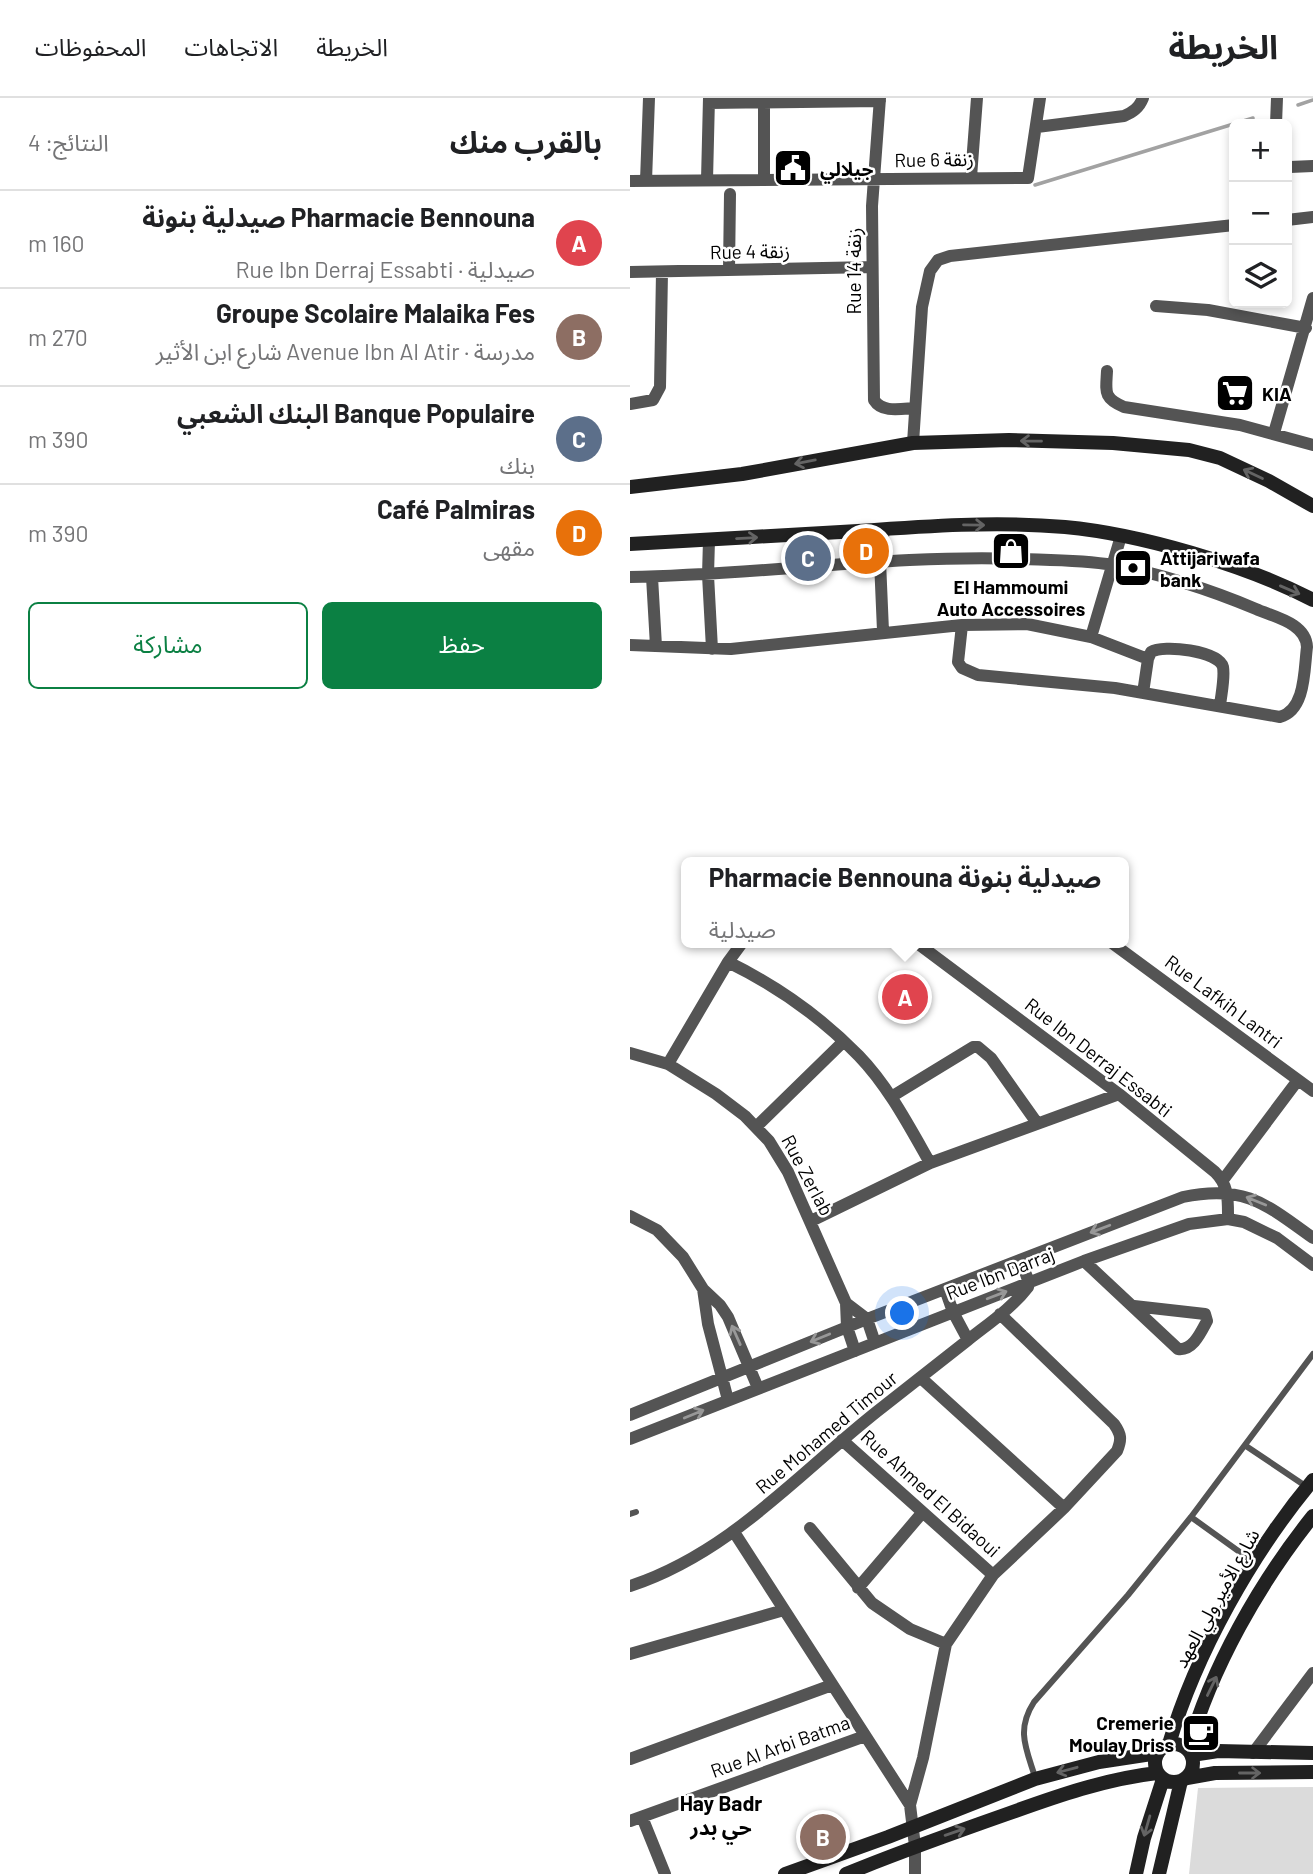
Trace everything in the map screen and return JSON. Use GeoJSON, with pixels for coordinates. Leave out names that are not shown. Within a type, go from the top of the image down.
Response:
{"type":"FeatureCollection","features":[{"type":"Feature","properties":{"kind":"main road"},"geometry":{"type":"LineString","coordinates":[[630,487],[742,474],[913,443],[1009,440],[1087,442],[1189,450],[1220,458],[1313,506]]}},
{"type":"Feature","properties":{"kind":"main road"},"geometry":{"type":"LineString","coordinates":[[630,544],[943,524],[1064,527],[1121,536],[1194,554],[1313,600]]}},
{"type":"Feature","properties":{"kind":"main road","name":"شارع الأمير ولي العهد"},"geometry":{"type":"LineString","coordinates":[[1163,1749],[1189,1685],[1219,1623],[1255,1563],[1310,1484]]}},
{"type":"Feature","properties":{"kind":"main road","name":"شارع الأمير ولي العهد"},"geometry":{"type":"LineString","coordinates":[[1190,1752],[1208,1692],[1253,1603],[1288,1548],[1313,1516]]}},
{"type":"Feature","properties":{"kind":"main road"},"geometry":{"type":"LineString","coordinates":[[785,1874],[1035,1779],[1099,1762],[1180,1745],[1190,1752],[1313,1754]]}},
{"type":"Feature","properties":{"kind":"main road"},"geometry":{"type":"LineString","coordinates":[[1136,1874],[1160,1776],[1155,1762],[1163,1749]]}},
{"type":"Feature","properties":{"kind":"main road"},"geometry":{"type":"LineString","coordinates":[[1159,1874],[1184,1780],[1194,1766],[1190,1752]]}},
{"type":"Feature","properties":{"kind":"main road"},"geometry":{"type":"LineString","coordinates":[[846,1874],[915,1846],[1079,1789],[1127,1776],[1160,1776],[1170,1782],[1215,1773],[1313,1772]]}},
{"type":"Feature","properties":{"kind":"street"},"geometry":{"type":"LineString","coordinates":[[646,181],[649,98]]}},
{"type":"Feature","properties":{"kind":"street"},"geometry":{"type":"LineString","coordinates":[[971,177],[977,98]]}},
{"type":"Feature","properties":{"kind":"street"},"geometry":{"type":"LineString","coordinates":[[1040,98],[1037,127],[1124,116],[1141,105],[1143,98]]}},
{"type":"Feature","properties":{"kind":"street"},"geometry":{"type":"LineString","coordinates":[[1276,119],[1277,98]]}},
{"type":"Feature","properties":{"kind":"street"},"geometry":{"type":"LineString","coordinates":[[707,180],[709,101],[880,100]]}},
{"type":"Feature","properties":{"kind":"street","name":"Rue 14 زنقة"},"geometry":{"type":"LineString","coordinates":[[880,100],[874,180],[872,267],[874,400],[879,407],[885,409],[915,408]]}},
{"type":"Feature","properties":{"kind":"street"},"geometry":{"type":"LineString","coordinates":[[764,180],[770,101]]}},
{"type":"Feature","properties":{"kind":"street","name":"Rue 6 زنقة"},"geometry":{"type":"LineString","coordinates":[[630,181],[1028,178],[1037,127]]}},
{"type":"Feature","properties":{"kind":"street"},"geometry":{"type":"LineString","coordinates":[[1292,167],[1313,166]]}},
{"type":"Feature","properties":{"kind":"street"},"geometry":{"type":"LineString","coordinates":[[729,270],[730,194]]}},
{"type":"Feature","properties":{"kind":"street"},"geometry":{"type":"LineString","coordinates":[[1292,219],[1313,217]]}},
{"type":"Feature","properties":{"kind":"street"},"geometry":{"type":"LineString","coordinates":[[913,443],[922,307],[930,271],[938,260],[950,256],[1229,226]]}},
{"type":"Feature","properties":{"kind":"street","name":"Rue 4 زنقة"},"geometry":{"type":"LineString","coordinates":[[630,272],[872,267]]}},
{"type":"Feature","properties":{"kind":"street"},"geometry":{"type":"LineString","coordinates":[[630,404],[653,400],[660,387],[662,272]]}},
{"type":"Feature","properties":{"kind":"street"},"geometry":{"type":"LineString","coordinates":[[1274,432],[1313,299]]}},
{"type":"Feature","properties":{"kind":"street"},"geometry":{"type":"LineString","coordinates":[[1156,306],[1208,310],[1306,328]]}},
{"type":"Feature","properties":{"kind":"street"},"geometry":{"type":"LineString","coordinates":[[1107,371],[1106,394],[1112,402],[1124,407],[1274,432],[1313,444]]}},
{"type":"Feature","properties":{"kind":"street"},"geometry":{"type":"LineString","coordinates":[[883,631],[880,561],[884,529]]}},
{"type":"Feature","properties":{"kind":"street"},"geometry":{"type":"LineString","coordinates":[[1091,637],[1121,536]]}},
{"type":"Feature","properties":{"kind":"street"},"geometry":{"type":"LineString","coordinates":[[709,540],[712,649]]}},
{"type":"Feature","properties":{"kind":"street"},"geometry":{"type":"LineString","coordinates":[[630,577],[708,575],[880,561],[992,558],[1113,565],[1239,601],[1296,626],[1307,639],[1307,647],[1298,702],[1288,715],[1280,717],[1115,688],[978,674],[968,671],[958,662],[962,625]]}},
{"type":"Feature","properties":{"kind":"street"},"geometry":{"type":"LineString","coordinates":[[652,577],[656,646]]}},
{"type":"Feature","properties":{"kind":"street"},"geometry":{"type":"LineString","coordinates":[[630,645],[712,649],[757,647],[883,631],[962,625],[1027,624],[1091,637],[1148,659]]}},
{"type":"Feature","properties":{"kind":"street"},"geometry":{"type":"LineString","coordinates":[[1143,693],[1151,652],[1164,647],[1219,660],[1223,668],[1220,706]]}},
{"type":"Feature","properties":{"kind":"street"},"geometry":{"type":"LineString","coordinates":[[668,1064],[738,948]]}},
{"type":"Feature","properties":{"kind":"street","name":"Rue Ibn Derraj Essabti"},"geometry":{"type":"LineString","coordinates":[[924,948],[1118,1094],[1225,1186]]}},
{"type":"Feature","properties":{"kind":"street","name":"Rue Lafkih Lantri"},"geometry":{"type":"LineString","coordinates":[[1119,948],[1313,1091]]}},
{"type":"Feature","properties":{"kind":"street"},"geometry":{"type":"LineString","coordinates":[[728,962],[750,972],[788,997],[859,1056],[891,1097],[930,1163]]}},
{"type":"Feature","properties":{"kind":"street"},"geometry":{"type":"LineString","coordinates":[[756,1127],[843,1042]]}},
{"type":"Feature","properties":{"kind":"street"},"geometry":{"type":"LineString","coordinates":[[891,1097],[973,1047],[978,1047],[990,1058],[1037,1123]]}},
{"type":"Feature","properties":{"kind":"street","name":"Rue ZerIab"},"geometry":{"type":"LineString","coordinates":[[630,1053],[668,1064],[716,1094],[769,1140],[788,1172],[846,1303],[847,1327],[855,1351]]}},
{"type":"Feature","properties":{"kind":"street"},"geometry":{"type":"LineString","coordinates":[[1298,1080],[1225,1186],[1228,1219],[1260,1228],[1313,1265]]}},
{"type":"Feature","properties":{"kind":"street"},"geometry":{"type":"LineString","coordinates":[[811,1221],[930,1163],[1118,1094]]}},
{"type":"Feature","properties":{"kind":"street"},"geometry":{"type":"LineString","coordinates":[[1225,1186],[1263,1203],[1313,1238]]}},
{"type":"Feature","properties":{"kind":"street","name":"Rue Ibn Darraj"},"geometry":{"type":"LineString","coordinates":[[630,1415],[1164,1203],[1225,1186]]}},
{"type":"Feature","properties":{"kind":"street"},"geometry":{"type":"LineString","coordinates":[[630,1216],[656,1230],[683,1257],[703,1289],[720,1305],[728,1317],[758,1388]]}},
{"type":"Feature","properties":{"kind":"street","name":"Rue Ibn Darraj"},"geometry":{"type":"LineString","coordinates":[[630,1439],[1084,1261],[1189,1224],[1228,1219]]}},
{"type":"Feature","properties":{"kind":"street"},"geometry":{"type":"LineString","coordinates":[[1021,1259],[1029,1283]]}},
{"type":"Feature","properties":{"kind":"street"},"geometry":{"type":"LineString","coordinates":[[1084,1261],[1171,1343],[1184,1350],[1190,1348],[1207,1321],[1205,1314],[1134,1306]]}},
{"type":"Feature","properties":{"kind":"street","name":"Rue Mohamed Timour"},"geometry":{"type":"LineString","coordinates":[[630,1586],[677,1568],[734,1532],[782,1495],[842,1440],[1000,1314],[1029,1283]]}},
{"type":"Feature","properties":{"kind":"street"},"geometry":{"type":"LineString","coordinates":[[703,1289],[708,1324],[728,1400]]}},
{"type":"Feature","properties":{"kind":"street"},"geometry":{"type":"LineString","coordinates":[[946,1289],[953,1312],[968,1340]]}},
{"type":"Feature","properties":{"kind":"street","name":"Rue ZerIab"},"geometry":{"type":"LineString","coordinates":[[846,1303],[867,1319]]}},
{"type":"Feature","properties":{"kind":"street","name":"Rue Ahmed El Bidaoui"},"geometry":{"type":"LineString","coordinates":[[915,1874],[910,1804],[923,1758],[946,1644],[993,1575],[1063,1508],[1117,1451],[1121,1433],[1000,1314]]}},
{"type":"Feature","properties":{"kind":"street"},"geometry":{"type":"LineString","coordinates":[[867,1319],[875,1343]]}},
{"type":"Feature","properties":{"kind":"street"},"geometry":{"type":"LineString","coordinates":[[921,1378],[1063,1508]]}},
{"type":"Feature","properties":{"kind":"street","name":"Rue Ahmed El Bidaoui"},"geometry":{"type":"LineString","coordinates":[[842,1440],[993,1575]]}},
{"type":"Feature","properties":{"kind":"street"},"geometry":{"type":"LineString","coordinates":[[858,1588],[922,1513]]}},
{"type":"Feature","properties":{"kind":"street"},"geometry":{"type":"LineString","coordinates":[[810,1528],[872,1603],[910,1629],[946,1644]]}},
{"type":"Feature","properties":{"kind":"street"},"geometry":{"type":"LineString","coordinates":[[734,1532],[910,1804]]}},
{"type":"Feature","properties":{"kind":"street"},"geometry":{"type":"LineString","coordinates":[[630,1654],[784,1610]]}},
{"type":"Feature","properties":{"kind":"street"},"geometry":{"type":"LineString","coordinates":[[1253,1753],[1313,1673]]}},
{"type":"Feature","properties":{"kind":"street"},"geometry":{"type":"LineString","coordinates":[[630,1759],[832,1685]]}},
{"type":"Feature","properties":{"kind":"street","name":"Rue Al Arbi Batma"},"geometry":{"type":"LineString","coordinates":[[636,1819],[865,1736]]}},
{"type":"Feature","properties":{"kind":"street"},"geometry":{"type":"LineString","coordinates":[[636,1819],[665,1874]]}},
{"type":"Feature","properties":{"kind":"lane"},"geometry":{"type":"LineString","coordinates":[[1035,1779],[1024,1742],[1023,1726],[1027,1713],[1191,1517],[1313,1354]]}},
{"type":"Feature","properties":{"kind":"lane"},"geometry":{"type":"LineString","coordinates":[[1246,1446],[1310,1484]]}},
{"type":"Feature","properties":{"kind":"lane"},"geometry":{"type":"LineString","coordinates":[[1191,1517],[1255,1563]]}},
{"type":"Feature","properties":{"kind":"shaded area"},"geometry":{"type":"Polygon","coordinates":[[[1313,1787],[1313,1874],[1189,1874],[1198,1788],[1313,1787]]]}},
{"type":"Feature","properties":{"kind":"waterway"},"geometry":{"type":"LineString","coordinates":[[1298,105],[1313,100]]}},
{"type":"Feature","properties":{"kind":"waterway"},"geometry":{"type":"LineString","coordinates":[[1035,185],[1253,118]]}},
{"type":"Feature","properties":{"kind":"place","name":"جيلالي"},"geometry":{"type":"Point","coordinates":[793,168]}},
{"type":"Feature","properties":{"kind":"place","name":"KIA"},"geometry":{"type":"Point","coordinates":[1235,393]}},
{"type":"Feature","properties":{"kind":"place","name":"Café Palmiras"},"geometry":{"type":"Point","coordinates":[866,551]}},
{"type":"Feature","properties":{"kind":"place","name":"El Hammoumi Auto Accessoires"},"geometry":{"type":"Point","coordinates":[1011,551]}},
{"type":"Feature","properties":{"kind":"place","name":"Banque Populaire البنك الشعبي"},"geometry":{"type":"Point","coordinates":[808,558]}},
{"type":"Feature","properties":{"kind":"place","name":"Attijariwafa bank"},"geometry":{"type":"Point","coordinates":[1133,568]}},
{"type":"Feature","properties":{"kind":"place","name":"Pharmacie Bennouna صيدلية بنونة"},"geometry":{"type":"Point","coordinates":[905,997]}},
{"type":"Feature","properties":{"kind":"place","name":"Cremerie Moulay Driss"},"geometry":{"type":"Point","coordinates":[1201,1733]}},
{"type":"Feature","properties":{"kind":"place","name":"Groupe Scolaire Malaika Fes"},"geometry":{"type":"Point","coordinates":[823,1837]}},
{"type":"Feature","properties":{"kind":"district","name":"Hay Badr حي بدر"},"geometry":{"type":"Point","coordinates":[721,1814]}}]}
